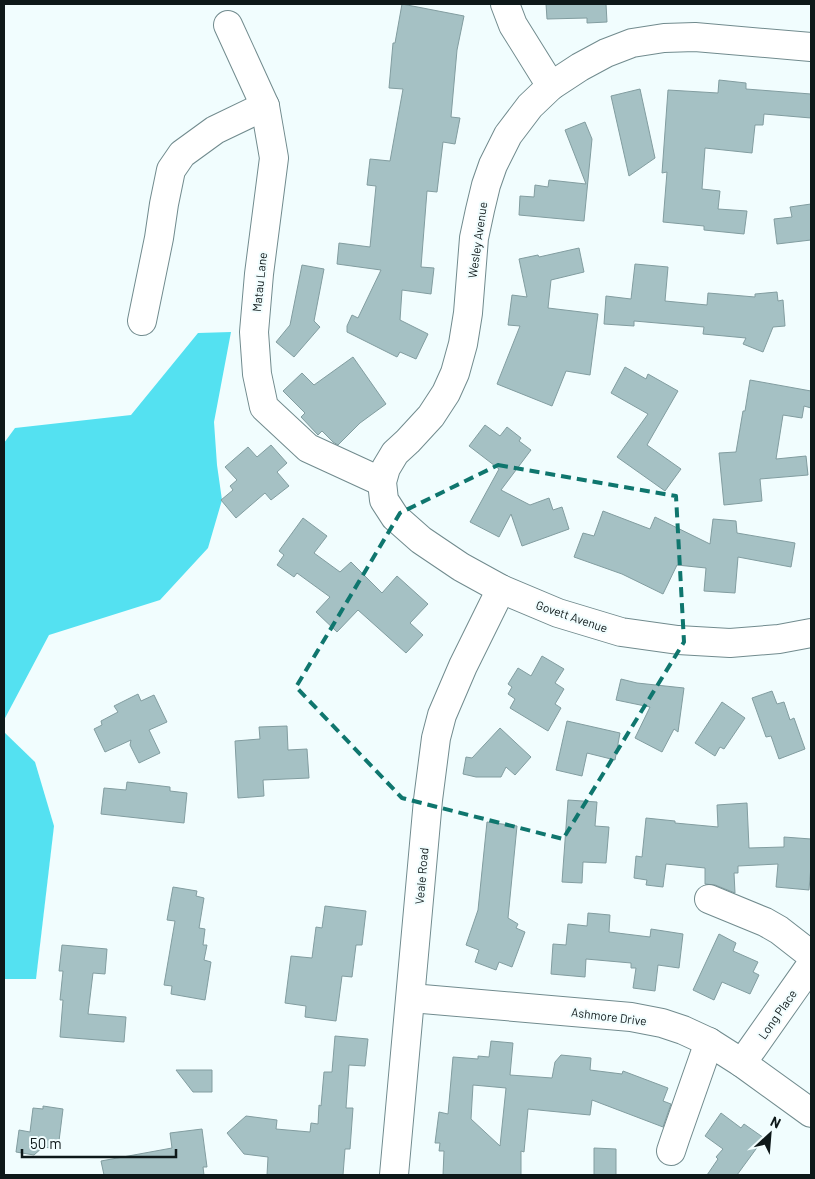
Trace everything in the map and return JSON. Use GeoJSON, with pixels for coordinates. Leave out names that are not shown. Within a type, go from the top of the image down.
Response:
{"type":"FeatureCollection","features":[{"type":"Feature","properties":{"kind":"street"},"geometry":{"type":"LineString","coordinates":[[505,4],[513,24],[552,86]]}},
{"type":"Feature","properties":{"kind":"street","name":"Matau Lane"},"geometry":{"type":"LineString","coordinates":[[228,25],[265,106],[274,158],[259,274],[254,332],[257,374],[264,407],[308,448],[382,482]]}},
{"type":"Feature","properties":{"kind":"street","name":"Wesley Avenue"},"geometry":{"type":"LineString","coordinates":[[382,482],[386,468],[395,453],[431,416],[446,393],[455,373],[464,336],[476,228],[480,210],[493,165],[508,135],[530,106],[552,86],[580,67],[606,53],[632,43],[664,38],[695,37],[811,47]]}},
{"type":"Feature","properties":{"kind":"street"},"geometry":{"type":"LineString","coordinates":[[142,321],[171,170],[182,154],[215,130],[265,106]]}},
{"type":"Feature","properties":{"kind":"street","name":"Govett Avenue"},"geometry":{"type":"LineString","coordinates":[[382,482],[384,500],[395,517],[422,540],[501,590],[558,613],[621,632],[678,640],[730,643],[779,639],[811,633]]}},
{"type":"Feature","properties":{"kind":"street","name":"Veale Road"},"geometry":{"type":"LineString","coordinates":[[394,1175],[430,777],[436,738],[442,715],[463,666],[501,590]]}},
{"type":"Feature","properties":{"kind":"street"},"geometry":{"type":"LineString","coordinates":[[709,898],[772,926],[811,955]]}},
{"type":"Feature","properties":{"kind":"street","name":"Long Place"},"geometry":{"type":"LineString","coordinates":[[742,1063],[811,965]]}},
{"type":"Feature","properties":{"kind":"street","name":"Ashmore Drive"},"geometry":{"type":"LineString","coordinates":[[411,998],[632,1017],[662,1023],[709,1042],[742,1063],[811,1113]]}},
{"type":"Feature","properties":{"kind":"street"},"geometry":{"type":"LineString","coordinates":[[671,1152],[709,1042]]}},
{"type":"Feature","properties":{"kind":"highlighted area"},"geometry":{"type":"Polygon","coordinates":[[[498,465],[676,496],[684,642],[563,839],[402,798],[296,687],[400,513],[498,465]]]}},
{"type":"Feature","properties":{"kind":"shaded area"},"geometry":{"type":"Polygon","coordinates":[[[231,332],[214,422],[222,500],[208,548],[160,600],[49,635],[4,720],[4,443],[15,428],[131,415],[198,333],[231,332]]]}},
{"type":"Feature","properties":{"kind":"shaded area"},"geometry":{"type":"Polygon","coordinates":[[[4,732],[35,762],[54,826],[36,979],[4,979],[4,732]]]}},
{"type":"Feature","properties":{"kind":"building"},"geometry":{"type":"Polygon","coordinates":[[[402,4],[464,16],[457,50],[451,117],[460,118],[455,144],[443,142],[437,192],[427,191],[421,267],[434,268],[431,294],[402,290],[400,320],[428,334],[416,359],[400,352],[397,357],[347,332],[347,326],[352,315],[358,318],[381,270],[337,264],[339,243],[370,247],[376,186],[367,185],[370,159],[390,161],[403,89],[389,88],[393,43],[395,43],[402,4]]]}},
{"type":"Feature","properties":{"kind":"building"},"geometry":{"type":"Polygon","coordinates":[[[546,4],[606,4],[607,22],[587,23],[587,18],[547,19],[546,4]]]}},
{"type":"Feature","properties":{"kind":"building"},"geometry":{"type":"Polygon","coordinates":[[[719,80],[746,83],[746,89],[811,94],[811,118],[764,114],[763,125],[755,125],[752,153],[705,148],[702,189],[720,191],[718,209],[747,211],[744,234],[704,230],[704,226],[663,222],[667,172],[662,173],[668,90],[718,93],[719,80]]]}},
{"type":"Feature","properties":{"kind":"building"},"geometry":{"type":"Polygon","coordinates":[[[640,89],[655,158],[629,176],[611,96],[640,89]]]}},
{"type":"Feature","properties":{"kind":"building"},"geometry":{"type":"Polygon","coordinates":[[[585,122],[592,139],[584,221],[519,215],[520,196],[534,197],[535,185],[548,187],[549,180],[586,184],[565,130],[585,122]]]}},
{"type":"Feature","properties":{"kind":"building"},"geometry":{"type":"Polygon","coordinates":[[[811,204],[811,240],[777,244],[774,219],[792,217],[790,207],[811,204]]]}},
{"type":"Feature","properties":{"kind":"building"},"geometry":{"type":"Polygon","coordinates":[[[579,248],[584,272],[551,280],[548,308],[598,314],[590,375],[566,371],[552,406],[497,384],[520,326],[508,325],[512,295],[527,297],[519,259],[538,255],[539,257],[579,248]]]}},
{"type":"Feature","properties":{"kind":"building"},"geometry":{"type":"Polygon","coordinates":[[[635,264],[668,267],[665,301],[707,305],[708,293],[755,297],[755,294],[777,292],[778,301],[783,300],[785,326],[773,327],[763,352],[743,344],[746,338],[703,334],[704,327],[634,321],[634,326],[604,324],[606,296],[631,299],[635,264]]]}},
{"type":"Feature","properties":{"kind":"building"},"geometry":{"type":"Polygon","coordinates":[[[302,265],[324,269],[314,321],[320,327],[294,357],[276,342],[290,325],[302,265]]]}},
{"type":"Feature","properties":{"kind":"building"},"geometry":{"type":"Polygon","coordinates":[[[353,357],[386,404],[360,423],[338,445],[322,431],[318,435],[301,417],[305,413],[283,391],[302,373],[314,385],[353,357]]]}},
{"type":"Feature","properties":{"kind":"building"},"geometry":{"type":"Polygon","coordinates":[[[625,367],[646,379],[648,374],[678,391],[647,445],[681,469],[665,491],[617,457],[648,414],[611,393],[625,367]]]}},
{"type":"Feature","properties":{"kind":"building"},"geometry":{"type":"Polygon","coordinates":[[[750,380],[811,391],[811,408],[804,406],[802,418],[783,415],[776,459],[806,456],[808,475],[760,479],[762,501],[724,505],[719,453],[736,452],[750,380]]]}},
{"type":"Feature","properties":{"kind":"building"},"geometry":{"type":"Polygon","coordinates":[[[485,425],[500,436],[507,427],[521,438],[519,441],[531,450],[501,490],[530,505],[549,498],[553,510],[562,507],[569,529],[522,546],[511,514],[499,537],[470,522],[499,469],[469,446],[485,425]]]}},
{"type":"Feature","properties":{"kind":"building"},"geometry":{"type":"Polygon","coordinates":[[[271,445],[287,463],[277,472],[289,486],[271,500],[265,493],[236,518],[221,500],[233,490],[230,486],[237,480],[225,467],[248,447],[257,457],[271,445]]]}},
{"type":"Feature","properties":{"kind":"building"},"geometry":{"type":"Polygon","coordinates":[[[603,511],[650,529],[655,517],[710,544],[713,519],[736,521],[737,533],[795,543],[791,567],[738,557],[735,593],[704,591],[706,568],[677,565],[663,594],[622,574],[574,557],[583,533],[594,536],[603,511]]]}},
{"type":"Feature","properties":{"kind":"building"},"geometry":{"type":"Polygon","coordinates":[[[303,518],[327,536],[314,553],[340,572],[351,562],[382,593],[397,576],[428,604],[410,623],[423,635],[406,653],[358,610],[337,632],[316,612],[330,597],[297,573],[294,577],[277,565],[284,555],[279,551],[303,518]]]}},
{"type":"Feature","properties":{"kind":"building"},"geometry":{"type":"Polygon","coordinates":[[[542,656],[564,669],[555,683],[564,689],[555,704],[561,708],[548,731],[510,708],[515,699],[508,694],[512,687],[508,684],[518,668],[531,676],[542,656]]]}},
{"type":"Feature","properties":{"kind":"building"},"geometry":{"type":"Polygon","coordinates":[[[621,679],[637,683],[684,688],[678,732],[674,729],[662,752],[635,738],[650,707],[616,700],[621,679]]]}},
{"type":"Feature","properties":{"kind":"building"},"geometry":{"type":"Polygon","coordinates":[[[772,691],[777,704],[784,702],[790,720],[794,718],[805,749],[779,759],[771,736],[766,737],[752,698],[772,691]]]}},
{"type":"Feature","properties":{"kind":"building"},"geometry":{"type":"Polygon","coordinates":[[[138,694],[141,701],[154,695],[167,722],[149,730],[160,753],[139,763],[130,745],[131,740],[105,752],[94,729],[102,725],[101,721],[118,712],[114,706],[138,694]]]}},
{"type":"Feature","properties":{"kind":"building"},"geometry":{"type":"Polygon","coordinates":[[[722,702],[745,718],[724,749],[720,747],[715,756],[695,743],[722,702]]]}},
{"type":"Feature","properties":{"kind":"building"},"geometry":{"type":"Polygon","coordinates":[[[567,721],[620,733],[615,760],[587,753],[582,776],[556,770],[567,721]]]}},
{"type":"Feature","properties":{"kind":"building"},"geometry":{"type":"Polygon","coordinates":[[[287,726],[288,750],[307,749],[309,778],[263,780],[264,796],[238,798],[235,741],[260,739],[259,727],[287,726]]]}},
{"type":"Feature","properties":{"kind":"building"},"geometry":{"type":"Polygon","coordinates":[[[500,728],[531,757],[515,775],[506,767],[501,777],[476,777],[463,774],[466,757],[472,758],[500,728]]]}},
{"type":"Feature","properties":{"kind":"building"},"geometry":{"type":"Polygon","coordinates":[[[127,782],[170,787],[170,791],[187,793],[184,823],[101,814],[104,788],[126,790],[127,782]]]}},
{"type":"Feature","properties":{"kind":"building"},"geometry":{"type":"Polygon","coordinates":[[[568,800],[597,802],[595,826],[609,827],[606,863],[583,862],[582,883],[562,882],[568,800]]]}},
{"type":"Feature","properties":{"kind":"building"},"geometry":{"type":"Polygon","coordinates":[[[747,803],[749,848],[784,847],[784,837],[811,839],[809,890],[776,887],[778,864],[738,866],[738,873],[734,873],[735,893],[715,885],[705,884],[705,868],[666,864],[663,887],[646,885],[647,880],[634,878],[636,856],[642,857],[646,818],[718,827],[717,805],[747,803]]]}},
{"type":"Feature","properties":{"kind":"building"},"geometry":{"type":"Polygon","coordinates":[[[487,822],[517,826],[508,918],[518,924],[516,928],[525,932],[512,967],[499,962],[496,970],[475,962],[479,950],[466,945],[478,910],[487,822]]]}},
{"type":"Feature","properties":{"kind":"building"},"geometry":{"type":"Polygon","coordinates":[[[173,887],[197,891],[196,896],[204,898],[199,928],[205,929],[203,945],[207,945],[204,960],[211,962],[205,1000],[171,994],[172,986],[164,985],[175,921],[167,920],[173,887]]]}},
{"type":"Feature","properties":{"kind":"building"},"geometry":{"type":"Polygon","coordinates":[[[325,906],[366,911],[362,945],[356,945],[352,977],[342,976],[336,1021],[305,1017],[306,1006],[285,1003],[291,956],[312,958],[316,927],[322,928],[325,906]]]}},
{"type":"Feature","properties":{"kind":"building"},"geometry":{"type":"Polygon","coordinates":[[[588,913],[610,915],[609,932],[650,937],[651,929],[683,934],[679,968],[658,965],[655,991],[633,988],[636,968],[631,968],[631,963],[586,959],[585,977],[551,974],[553,944],[566,945],[568,924],[587,926],[588,913]]]}},
{"type":"Feature","properties":{"kind":"building"},"geometry":{"type":"Polygon","coordinates":[[[719,934],[736,943],[733,951],[758,962],[753,972],[759,975],[750,994],[722,982],[714,1000],[693,990],[719,934]]]}},
{"type":"Feature","properties":{"kind":"building"},"geometry":{"type":"Polygon","coordinates":[[[62,945],[107,949],[105,974],[93,973],[88,1014],[126,1017],[124,1042],[60,1037],[63,1000],[60,1000],[63,971],[59,971],[62,945]]]}},
{"type":"Feature","properties":{"kind":"building"},"geometry":{"type":"Polygon","coordinates":[[[335,1036],[368,1039],[365,1066],[349,1065],[346,1108],[353,1108],[350,1149],[345,1149],[343,1175],[267,1175],[268,1157],[244,1154],[227,1133],[246,1116],[277,1120],[276,1129],[310,1132],[311,1123],[318,1124],[324,1072],[332,1072],[335,1036]]]}},
{"type":"Feature","properties":{"kind":"building"},"geometry":{"type":"Polygon","coordinates":[[[491,1041],[513,1043],[510,1075],[552,1078],[555,1062],[561,1055],[591,1058],[590,1070],[622,1074],[623,1071],[668,1088],[663,1101],[671,1104],[663,1127],[592,1100],[590,1115],[528,1109],[524,1152],[521,1151],[521,1175],[443,1175],[444,1151],[439,1151],[440,1143],[435,1143],[439,1112],[448,1114],[453,1057],[478,1059],[478,1056],[489,1057],[491,1041]],[[473,1085],[471,1119],[500,1146],[506,1088],[473,1085]]]}},
{"type":"Feature","properties":{"kind":"building"},"geometry":{"type":"Polygon","coordinates":[[[176,1070],[212,1070],[212,1092],[193,1092],[176,1070]]]}},
{"type":"Feature","properties":{"kind":"building"},"geometry":{"type":"Polygon","coordinates":[[[43,1106],[63,1109],[58,1149],[43,1147],[34,1155],[16,1152],[19,1130],[30,1132],[33,1108],[43,1109],[43,1106]]]}},
{"type":"Feature","properties":{"kind":"building"},"geometry":{"type":"Polygon","coordinates":[[[721,1113],[741,1128],[744,1124],[764,1138],[737,1175],[707,1175],[718,1159],[716,1157],[723,1149],[705,1136],[721,1113]]]}},
{"type":"Feature","properties":{"kind":"building"},"geometry":{"type":"Polygon","coordinates":[[[202,1129],[207,1167],[203,1167],[204,1175],[104,1175],[101,1161],[172,1148],[170,1133],[202,1129]]]}},
{"type":"Feature","properties":{"kind":"building"},"geometry":{"type":"Polygon","coordinates":[[[594,1148],[616,1149],[616,1175],[594,1175],[594,1148]]]}}]}
